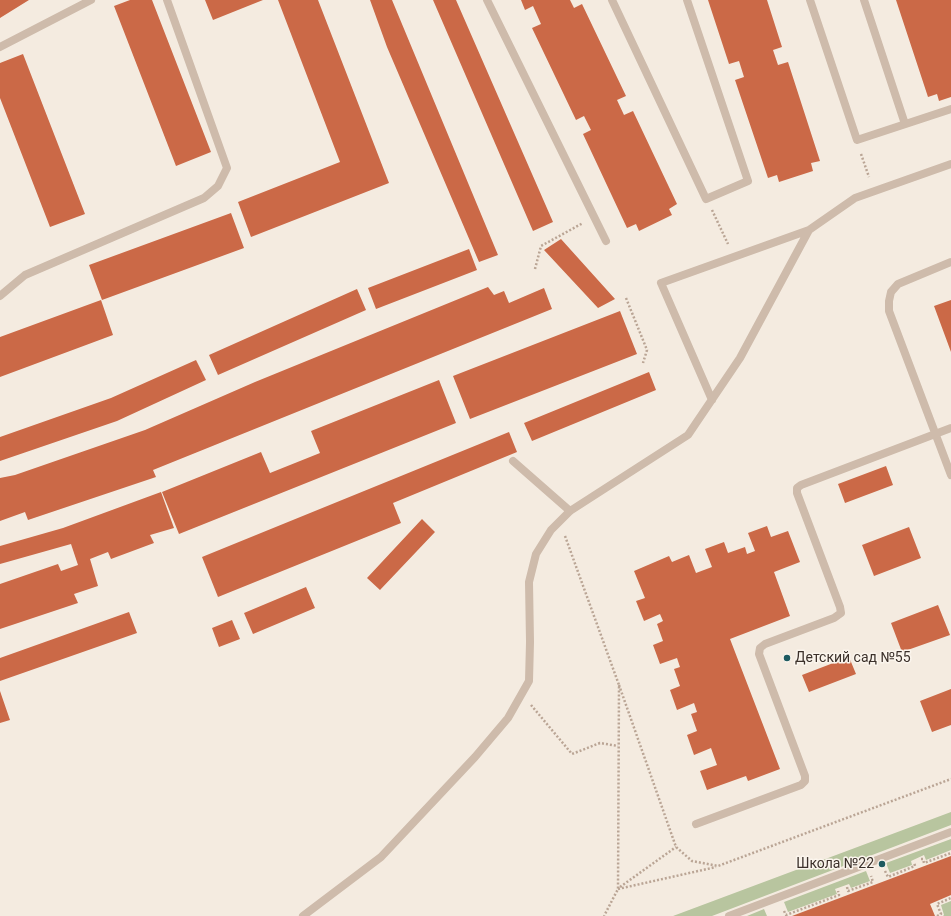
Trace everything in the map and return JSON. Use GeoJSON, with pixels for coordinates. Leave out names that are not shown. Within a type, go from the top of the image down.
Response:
{"type":"FeatureCollection","features":[{"type":"Feature","properties":{"kind":"lane"},"geometry":{"type":"LineString","coordinates":[[0,47],[91,0]]}},
{"type":"Feature","properties":{"kind":"lane"},"geometry":{"type":"LineString","coordinates":[[0,296],[25,275],[204,198],[218,186],[227,168],[167,0]]}},
{"type":"Feature","properties":{"kind":"lane"},"geometry":{"type":"LineString","coordinates":[[487,0],[606,241]]}},
{"type":"Feature","properties":{"kind":"lane"},"geometry":{"type":"LineString","coordinates":[[612,0],[706,199],[748,181],[687,0]]}},
{"type":"Feature","properties":{"kind":"lane"},"geometry":{"type":"LineString","coordinates":[[810,0],[857,140],[951,109]]}},
{"type":"Feature","properties":{"kind":"lane"},"geometry":{"type":"LineString","coordinates":[[864,0],[905,124]]}},
{"type":"Feature","properties":{"kind":"lane"},"geometry":{"type":"LineString","coordinates":[[712,400],[661,284],[809,230],[855,198],[951,164]]}},
{"type":"Feature","properties":{"kind":"lane"},"geometry":{"type":"LineString","coordinates":[[303,916],[381,857],[475,757],[508,718],[529,681],[529,582],[536,554],[551,530],[570,511],[688,436],[740,358],[809,230]]}},
{"type":"Feature","properties":{"kind":"lane"},"geometry":{"type":"LineString","coordinates":[[951,262],[898,284],[891,292],[889,301],[889,311],[951,475]]}},
{"type":"Feature","properties":{"kind":"lane"},"geometry":{"type":"LineString","coordinates":[[696,824],[801,785],[805,781],[805,776],[759,654],[760,648],[765,644],[834,618],[840,613],[840,607],[797,493],[797,488],[801,485],[951,428]]}},
{"type":"Feature","properties":{"kind":"lane"},"geometry":{"type":"LineString","coordinates":[[513,461],[570,511]]}},
{"type":"Feature","properties":{"kind":"lane"},"geometry":{"type":"LineString","coordinates":[[729,916],[951,832]]}},
{"type":"Feature","properties":{"kind":"path"},"geometry":{"type":"LineString","coordinates":[[857,140],[874,191]]}},
{"type":"Feature","properties":{"kind":"path"},"geometry":{"type":"LineString","coordinates":[[706,199],[734,257]]}},
{"type":"Feature","properties":{"kind":"path"},"geometry":{"type":"LineString","coordinates":[[534,269],[541,246],[594,216]]}},
{"type":"Feature","properties":{"kind":"path"},"geometry":{"type":"LineString","coordinates":[[626,298],[647,350],[643,363]]}},
{"type":"Feature","properties":{"kind":"path"},"geometry":{"type":"LineString","coordinates":[[559,521],[619,684],[618,889]]}},
{"type":"Feature","properties":{"kind":"path"},"geometry":{"type":"LineString","coordinates":[[522,694],[572,754],[600,743],[618,746]]}},
{"type":"Feature","properties":{"kind":"path"},"geometry":{"type":"LineString","coordinates":[[604,916],[618,889],[676,847]]}},
{"type":"Feature","properties":{"kind":"path"},"geometry":{"type":"LineString","coordinates":[[783,907],[786,915],[839,895],[838,891],[847,887],[848,891],[873,882],[870,874],[884,868],[888,877],[915,866],[914,862],[923,859],[924,863],[951,853]]}},
{"type":"Feature","properties":{"kind":"path"},"geometry":{"type":"LineString","coordinates":[[618,889],[718,866]]}},
{"type":"Feature","properties":{"kind":"path"},"geometry":{"type":"LineString","coordinates":[[937,916],[941,914],[937,904],[951,898]]}},
{"type":"Feature","properties":{"kind":"green space"},"geometry":{"type":"Polygon","coordinates":[[[951,812],[951,825],[712,916],[673,916],[951,812]]]}},
{"type":"Feature","properties":{"kind":"green space"},"geometry":{"type":"Polygon","coordinates":[[[951,839],[951,850],[926,860],[924,855],[911,861],[912,865],[890,873],[886,863],[951,839]]]}},
{"type":"Feature","properties":{"kind":"green space"},"geometry":{"type":"Polygon","coordinates":[[[866,871],[870,881],[851,888],[849,884],[835,889],[837,894],[788,912],[784,902],[866,871]]]}},
{"type":"Feature","properties":{"kind":"green space"},"geometry":{"type":"Polygon","coordinates":[[[951,901],[951,916],[943,916],[941,905],[951,901]]]}},
{"type":"Feature","properties":{"kind":"green space"},"geometry":{"type":"Polygon","coordinates":[[[764,909],[767,916],[747,916],[764,909]]]}},
{"type":"Feature","properties":{"kind":"building"},"geometry":{"type":"Polygon","coordinates":[[[0,0],[29,0],[0,18],[0,0]]]}},
{"type":"Feature","properties":{"kind":"building"},"geometry":{"type":"Polygon","coordinates":[[[130,0],[152,0],[211,152],[176,166],[114,6],[130,0]]]}},
{"type":"Feature","properties":{"kind":"building"},"geometry":{"type":"Polygon","coordinates":[[[205,0],[263,0],[213,20],[205,0]]]}},
{"type":"Feature","properties":{"kind":"building"},"geometry":{"type":"Polygon","coordinates":[[[278,0],[318,0],[389,183],[251,237],[238,202],[340,162],[278,0]]]}},
{"type":"Feature","properties":{"kind":"building"},"geometry":{"type":"Polygon","coordinates":[[[370,0],[392,0],[498,255],[479,262],[387,47],[370,0]]]}},
{"type":"Feature","properties":{"kind":"building"},"geometry":{"type":"Polygon","coordinates":[[[433,0],[456,0],[553,222],[533,231],[433,0]]]}},
{"type":"Feature","properties":{"kind":"building"},"geometry":{"type":"Polygon","coordinates":[[[521,0],[570,0],[574,8],[582,4],[626,96],[617,100],[624,115],[633,111],[677,204],[669,209],[672,215],[639,231],[636,224],[627,228],[583,134],[591,130],[584,116],[576,120],[532,28],[541,24],[533,6],[525,10],[521,0]]]}},
{"type":"Feature","properties":{"kind":"building"},"geometry":{"type":"Polygon","coordinates":[[[708,0],[767,0],[782,47],[773,50],[778,65],[788,62],[820,161],[811,163],[813,171],[779,182],[777,175],[768,178],[735,80],[744,77],[739,61],[729,64],[708,0]]]}},
{"type":"Feature","properties":{"kind":"building"},"geometry":{"type":"Polygon","coordinates":[[[896,0],[951,0],[951,97],[939,101],[937,94],[928,97],[896,0]]]}},
{"type":"Feature","properties":{"kind":"building"},"geometry":{"type":"Polygon","coordinates":[[[23,54],[85,214],[50,227],[0,98],[0,63],[23,54]]]}},
{"type":"Feature","properties":{"kind":"building"},"geometry":{"type":"Polygon","coordinates":[[[231,213],[244,248],[102,300],[89,265],[231,213]]]}},
{"type":"Feature","properties":{"kind":"building"},"geometry":{"type":"Polygon","coordinates":[[[561,239],[615,299],[598,308],[544,250],[561,239]]]}},
{"type":"Feature","properties":{"kind":"building"},"geometry":{"type":"Polygon","coordinates":[[[469,249],[477,270],[376,309],[368,288],[469,249]]]}},
{"type":"Feature","properties":{"kind":"building"},"geometry":{"type":"Polygon","coordinates":[[[488,287],[494,295],[504,291],[509,303],[544,288],[552,309],[153,470],[156,477],[28,520],[25,512],[0,521],[0,478],[15,475],[145,430],[255,382],[488,287]]]}},
{"type":"Feature","properties":{"kind":"building"},"geometry":{"type":"Polygon","coordinates":[[[357,289],[366,310],[218,375],[209,355],[357,289]]]}},
{"type":"Feature","properties":{"kind":"building"},"geometry":{"type":"Polygon","coordinates":[[[101,300],[113,335],[0,377],[0,337],[101,300]]]}},
{"type":"Feature","properties":{"kind":"building"},"geometry":{"type":"Polygon","coordinates":[[[951,300],[951,352],[934,306],[951,300]]]}},
{"type":"Feature","properties":{"kind":"building"},"geometry":{"type":"Polygon","coordinates":[[[620,311],[637,354],[470,419],[453,376],[620,311]]]}},
{"type":"Feature","properties":{"kind":"building"},"geometry":{"type":"Polygon","coordinates":[[[196,360],[206,380],[117,421],[0,461],[0,437],[111,398],[196,360]]]}},
{"type":"Feature","properties":{"kind":"building"},"geometry":{"type":"Polygon","coordinates":[[[649,372],[656,390],[532,441],[524,423],[649,372]]]}},
{"type":"Feature","properties":{"kind":"building"},"geometry":{"type":"Polygon","coordinates":[[[439,380],[456,423],[179,534],[162,492],[261,452],[270,473],[320,453],[311,431],[439,380]]]}},
{"type":"Feature","properties":{"kind":"building"},"geometry":{"type":"Polygon","coordinates":[[[509,432],[517,452],[393,503],[401,523],[218,597],[202,557],[509,432]]]}},
{"type":"Feature","properties":{"kind":"building"},"geometry":{"type":"Polygon","coordinates":[[[886,466],[893,485],[845,503],[838,484],[886,466]]]}},
{"type":"Feature","properties":{"kind":"building"},"geometry":{"type":"Polygon","coordinates":[[[161,492],[174,528],[150,535],[154,543],[111,559],[108,552],[90,559],[98,586],[74,594],[78,603],[0,629],[0,584],[58,564],[61,571],[78,565],[71,544],[0,564],[0,546],[63,528],[161,492]]]}},
{"type":"Feature","properties":{"kind":"building"},"geometry":{"type":"Polygon","coordinates":[[[422,519],[435,532],[380,590],[367,578],[422,519]]]}},
{"type":"Feature","properties":{"kind":"building"},"geometry":{"type":"Polygon","coordinates":[[[767,526],[771,537],[788,531],[800,562],[774,572],[790,616],[730,639],[780,769],[748,781],[746,776],[707,790],[700,771],[717,765],[711,748],[694,755],[687,735],[697,731],[691,714],[697,712],[694,703],[677,710],[670,690],[680,686],[674,669],[680,667],[677,658],[660,664],[653,645],[663,641],[657,624],[663,621],[660,614],[644,621],[636,601],[645,598],[634,571],[669,556],[672,562],[689,555],[696,573],[712,567],[705,549],[724,542],[728,553],[745,547],[747,554],[755,551],[748,533],[767,526]]]}},
{"type":"Feature","properties":{"kind":"building"},"geometry":{"type":"Polygon","coordinates":[[[909,527],[921,558],[874,576],[862,545],[909,527]]]}},
{"type":"Feature","properties":{"kind":"building"},"geometry":{"type":"Polygon","coordinates":[[[306,587],[315,608],[253,634],[244,613],[306,587]]]}},
{"type":"Feature","properties":{"kind":"building"},"geometry":{"type":"Polygon","coordinates":[[[938,605],[950,635],[902,652],[891,623],[938,605]]]}},
{"type":"Feature","properties":{"kind":"building"},"geometry":{"type":"Polygon","coordinates":[[[129,612],[137,633],[0,681],[0,658],[129,612]]]}},
{"type":"Feature","properties":{"kind":"building"},"geometry":{"type":"Polygon","coordinates":[[[232,620],[240,639],[219,647],[212,628],[232,620]]]}},
{"type":"Feature","properties":{"kind":"building"},"geometry":{"type":"Polygon","coordinates":[[[849,657],[856,674],[809,692],[802,675],[849,657]]]}},
{"type":"Feature","properties":{"kind":"building"},"geometry":{"type":"Polygon","coordinates":[[[951,689],[951,725],[932,732],[920,701],[951,689]]]}},
{"type":"Feature","properties":{"kind":"building"},"geometry":{"type":"Polygon","coordinates":[[[0,691],[10,720],[0,723],[0,691]]]}},
{"type":"Feature","properties":{"kind":"building"},"geometry":{"type":"Polygon","coordinates":[[[951,856],[951,895],[930,904],[935,916],[792,916],[951,856]]]}},
{"type":"Feature","properties":{"kind":"place","name":"Детский сад №55"},"geometry":{"type":"Point","coordinates":[787,658]}},
{"type":"Feature","properties":{"kind":"place","name":"Школа №22"},"geometry":{"type":"Point","coordinates":[882,864]}}]}
